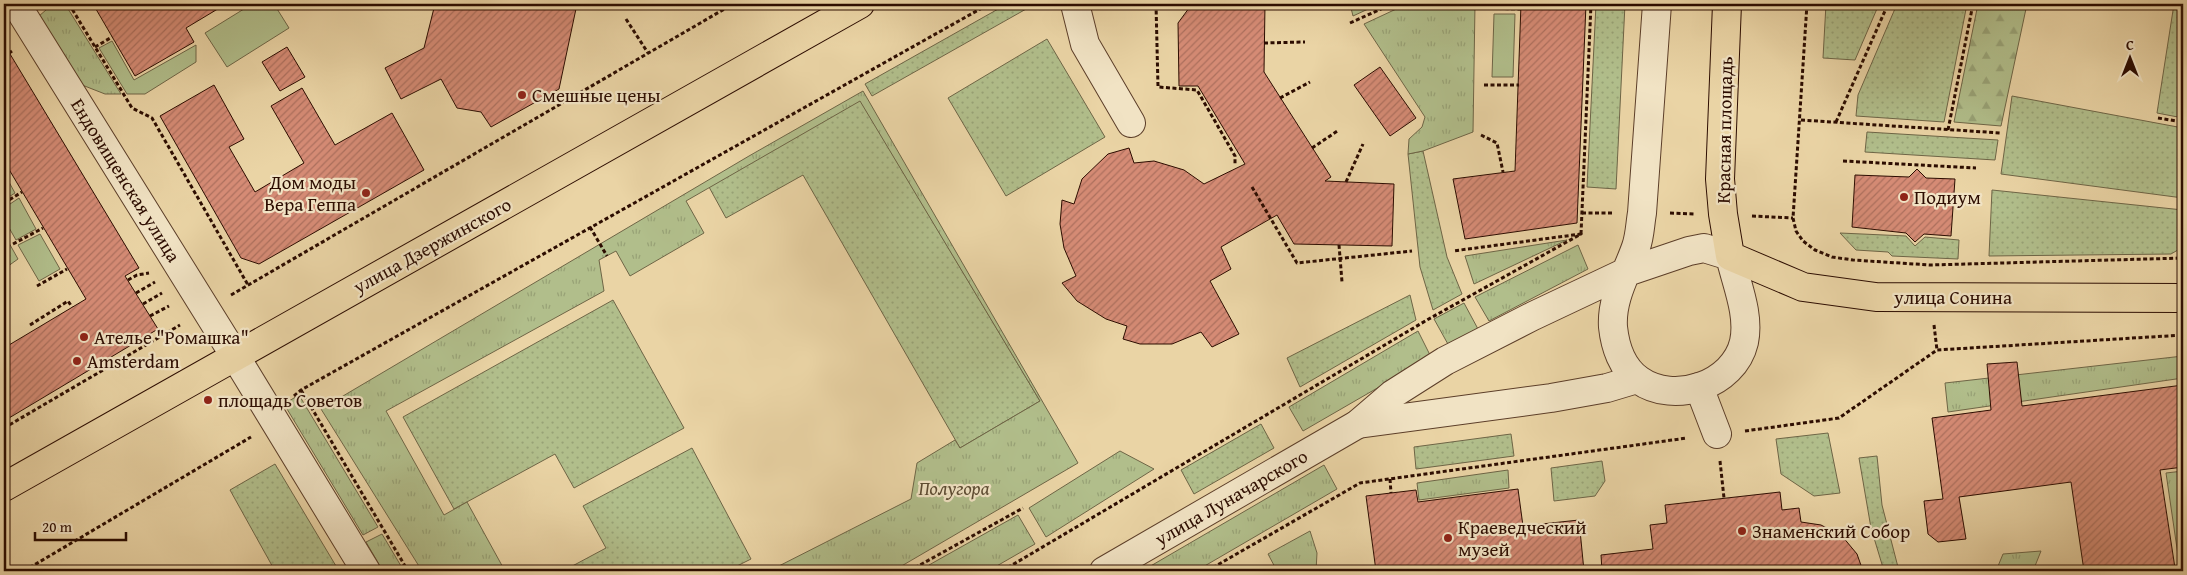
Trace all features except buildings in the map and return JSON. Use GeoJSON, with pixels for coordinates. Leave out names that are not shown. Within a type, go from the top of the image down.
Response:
{"type":"FeatureCollection","features":[{"type":"Feature","properties":{"kind":"main road","name":"улица Дзержинского"},"geometry":{"type":"LineString","coordinates":[[4,488],[860,4]]}},
{"type":"Feature","properties":{"kind":"main road","name":"Красная площадь"},"geometry":{"type":"LineString","coordinates":[[1727,4],[1720,179],[1723,214],[1730,256]]}},
{"type":"Feature","properties":{"kind":"main road","name":"улица Сонина"},"geometry":{"type":"LineString","coordinates":[[1730,256],[1804,287],[1876,297],[2183,298]]}},
{"type":"Feature","properties":{"kind":"street","name":"Ендовищенская улица"},"geometry":{"type":"LineString","coordinates":[[16,4],[235,356]]}},
{"type":"Feature","properties":{"kind":"street"},"geometry":{"type":"LineString","coordinates":[[1075,4],[1085,44],[1131,123]]}},
{"type":"Feature","properties":{"kind":"street"},"geometry":{"type":"LineString","coordinates":[[1358,424],[1393,394],[1445,361],[1533,316],[1624,273],[1689,251],[1704,248],[1730,256],[1744,314],[1744,341],[1737,359],[1722,376],[1699,387],[1684,390],[1660,389],[1650,387],[1637,379],[1624,364],[1614,336],[1614,315],[1624,273],[1636,246],[1642,213],[1657,4]]}},
{"type":"Feature","properties":{"kind":"street"},"geometry":{"type":"LineString","coordinates":[[235,356],[366,571]]}},
{"type":"Feature","properties":{"kind":"street"},"geometry":{"type":"LineString","coordinates":[[1358,424],[1551,398],[1607,388],[1637,379]]}},
{"type":"Feature","properties":{"kind":"street"},"geometry":{"type":"LineString","coordinates":[[1699,387],[1717,434]]}},
{"type":"Feature","properties":{"kind":"street","name":"улица Луначарского"},"geometry":{"type":"LineString","coordinates":[[1104,571],[1358,424]]}},
{"type":"Feature","properties":{"kind":"path"},"geometry":{"type":"LineString","coordinates":[[69,4],[132,108],[152,118],[248,285]]}},
{"type":"Feature","properties":{"kind":"path"},"geometry":{"type":"LineString","coordinates":[[4,428],[734,4]]}},
{"type":"Feature","properties":{"kind":"path"},"geometry":{"type":"LineString","coordinates":[[24,571],[256,434],[301,390],[989,4]]}},
{"type":"Feature","properties":{"kind":"path"},"geometry":{"type":"LineString","coordinates":[[1156,4],[1158,87],[1196,90],[1234,156],[1236,164]]}},
{"type":"Feature","properties":{"kind":"path"},"geometry":{"type":"LineString","coordinates":[[1350,23],[1392,4]]}},
{"type":"Feature","properties":{"kind":"path"},"geometry":{"type":"LineString","coordinates":[[1581,234],[1591,4]]}},
{"type":"Feature","properties":{"kind":"path"},"geometry":{"type":"LineString","coordinates":[[1807,4],[1801,120],[1793,218],[1796,231],[1803,241],[1815,250],[1832,257],[1852,260],[1930,264],[2183,258]]}},
{"type":"Feature","properties":{"kind":"path"},"geometry":{"type":"LineString","coordinates":[[1836,122],[1888,4]]}},
{"type":"Feature","properties":{"kind":"path"},"geometry":{"type":"LineString","coordinates":[[1948,130],[1973,4]]}},
{"type":"Feature","properties":{"kind":"path"},"geometry":{"type":"LineString","coordinates":[[1486,8],[1521,9]]}},
{"type":"Feature","properties":{"kind":"path"},"geometry":{"type":"LineString","coordinates":[[626,20],[648,53]]}},
{"type":"Feature","properties":{"kind":"path"},"geometry":{"type":"LineString","coordinates":[[95,48],[112,37]]}},
{"type":"Feature","properties":{"kind":"path"},"geometry":{"type":"LineString","coordinates":[[1264,43],[1305,42]]}},
{"type":"Feature","properties":{"kind":"path"},"geometry":{"type":"LineString","coordinates":[[1280,98],[1310,82]]}},
{"type":"Feature","properties":{"kind":"path"},"geometry":{"type":"LineString","coordinates":[[1484,85],[1519,85]]}},
{"type":"Feature","properties":{"kind":"path"},"geometry":{"type":"LineString","coordinates":[[2158,118],[2183,122]]}},
{"type":"Feature","properties":{"kind":"path"},"geometry":{"type":"LineString","coordinates":[[1801,120],[2001,133]]}},
{"type":"Feature","properties":{"kind":"path"},"geometry":{"type":"LineString","coordinates":[[1312,148],[1339,130]]}},
{"type":"Feature","properties":{"kind":"path"},"geometry":{"type":"LineString","coordinates":[[1481,135],[1497,143],[1504,172]]}},
{"type":"Feature","properties":{"kind":"path"},"geometry":{"type":"LineString","coordinates":[[1346,182],[1363,144]]}},
{"type":"Feature","properties":{"kind":"path"},"geometry":{"type":"LineString","coordinates":[[1843,161],[1976,168]]}},
{"type":"Feature","properties":{"kind":"path"},"geometry":{"type":"LineString","coordinates":[[1252,187],[1297,262],[1412,251]]}},
{"type":"Feature","properties":{"kind":"path"},"geometry":{"type":"LineString","coordinates":[[4,203],[22,192]]}},
{"type":"Feature","properties":{"kind":"path"},"geometry":{"type":"LineString","coordinates":[[1582,213],[1723,214],[1793,218]]}},
{"type":"Feature","properties":{"kind":"path"},"geometry":{"type":"LineString","coordinates":[[590,227],[607,256]]}},
{"type":"Feature","properties":{"kind":"path"},"geometry":{"type":"LineString","coordinates":[[13,244],[43,228]]}},
{"type":"Feature","properties":{"kind":"path"},"geometry":{"type":"LineString","coordinates":[[1453,251],[1581,234]]}},
{"type":"Feature","properties":{"kind":"path"},"geometry":{"type":"LineString","coordinates":[[1002,571],[1394,340],[1581,234]]}},
{"type":"Feature","properties":{"kind":"path"},"geometry":{"type":"LineString","coordinates":[[1339,245],[1342,282]]}},
{"type":"Feature","properties":{"kind":"path"},"geometry":{"type":"LineString","coordinates":[[37,286],[67,269]]}},
{"type":"Feature","properties":{"kind":"path"},"geometry":{"type":"LineString","coordinates":[[128,280],[137,275],[152,273]]}},
{"type":"Feature","properties":{"kind":"path"},"geometry":{"type":"LineString","coordinates":[[136,293],[158,281]]}},
{"type":"Feature","properties":{"kind":"path"},"geometry":{"type":"LineString","coordinates":[[143,304],[163,293]]}},
{"type":"Feature","properties":{"kind":"path"},"geometry":{"type":"LineString","coordinates":[[30,325],[68,301],[72,307]]}},
{"type":"Feature","properties":{"kind":"path"},"geometry":{"type":"LineString","coordinates":[[150,316],[170,305]]}},
{"type":"Feature","properties":{"kind":"path"},"geometry":{"type":"LineString","coordinates":[[1937,350],[2183,335]]}},
{"type":"Feature","properties":{"kind":"path"},"geometry":{"type":"LineString","coordinates":[[90,370],[94,375]]}},
{"type":"Feature","properties":{"kind":"path"},"geometry":{"type":"LineString","coordinates":[[301,390],[408,571]]}},
{"type":"Feature","properties":{"kind":"path"},"geometry":{"type":"LineString","coordinates":[[1717,434],[1724,498]]}},
{"type":"Feature","properties":{"kind":"path"},"geometry":{"type":"LineString","coordinates":[[1207,571],[1360,483],[1502,463]]}},
{"type":"Feature","properties":{"kind":"path"},"geometry":{"type":"LineString","coordinates":[[1390,478],[1391,493]]}},
{"type":"Feature","properties":{"kind":"path"},"geometry":{"type":"LineString","coordinates":[[909,571],[1023,508]]}},
{"type":"Feature","properties":{"kind":"green space"},"geometry":{"type":"Polygon","coordinates":[[[53,4],[65,4],[121,94],[105,94],[77,83],[39,16],[53,4]]]}},
{"type":"Feature","properties":{"kind":"green space"},"geometry":{"type":"Polygon","coordinates":[[[252,4],[274,4],[289,28],[227,67],[205,33],[252,4]]]}},
{"type":"Feature","properties":{"kind":"green space"},"geometry":{"type":"Polygon","coordinates":[[[1007,4],[1035,4],[872,96],[865,84],[1007,4]]]}},
{"type":"Feature","properties":{"kind":"green space"},"geometry":{"type":"Polygon","coordinates":[[[1350,4],[1379,4],[1353,16],[1350,4]]]}},
{"type":"Feature","properties":{"kind":"green space"},"geometry":{"type":"Polygon","coordinates":[[[1407,4],[1475,4],[1473,132],[1423,151],[1408,154],[1409,139],[1422,127],[1425,117],[1364,24],[1407,4]]]}},
{"type":"Feature","properties":{"kind":"green space"},"geometry":{"type":"Polygon","coordinates":[[[1596,4],[1625,4],[1616,189],[1587,187],[1596,4]]]}},
{"type":"Feature","properties":{"kind":"green space"},"geometry":{"type":"Polygon","coordinates":[[[1826,4],[1879,4],[1855,60],[1823,58],[1826,4]]]}},
{"type":"Feature","properties":{"kind":"green space"},"geometry":{"type":"Polygon","coordinates":[[[1897,4],[1967,4],[1944,122],[1856,116],[1858,95],[1897,4]]]}},
{"type":"Feature","properties":{"kind":"green space"},"geometry":{"type":"Polygon","coordinates":[[[1978,4],[2027,4],[2001,126],[1954,122],[1978,4]]]}},
{"type":"Feature","properties":{"kind":"green space"},"geometry":{"type":"Polygon","coordinates":[[[2174,4],[2183,4],[2183,118],[2157,113],[2174,4]]]}},
{"type":"Feature","properties":{"kind":"green space"},"geometry":{"type":"Polygon","coordinates":[[[1494,14],[1515,14],[1513,77],[1492,77],[1494,14]]]}},
{"type":"Feature","properties":{"kind":"green space"},"geometry":{"type":"Polygon","coordinates":[[[1047,39],[1105,137],[1006,196],[948,98],[1047,39]]]}},
{"type":"Feature","properties":{"kind":"green space"},"geometry":{"type":"Polygon","coordinates":[[[112,41],[134,80],[196,45],[196,62],[145,94],[127,94],[99,48],[112,41]]]}},
{"type":"Feature","properties":{"kind":"green space","name":"Полугора"},"geometry":{"type":"Polygon","coordinates":[[[863,91],[1078,463],[893,571],[769,571],[911,499],[917,463],[955,440],[960,448],[1040,401],[860,101],[686,201],[704,233],[630,276],[616,251],[599,260],[604,291],[386,411],[444,515],[467,502],[505,571],[422,571],[321,409],[749,156],[863,91]]]}},
{"type":"Feature","properties":{"kind":"green space"},"geometry":{"type":"Polygon","coordinates":[[[2012,96],[2183,128],[2183,198],[2001,174],[2012,96]]]}},
{"type":"Feature","properties":{"kind":"green space"},"geometry":{"type":"Polygon","coordinates":[[[860,100],[1040,401],[960,448],[803,175],[726,218],[709,187],[860,100]]]}},
{"type":"Feature","properties":{"kind":"green space"},"geometry":{"type":"Polygon","coordinates":[[[1867,132],[1998,140],[1995,160],[1865,152],[1867,132]]]}},
{"type":"Feature","properties":{"kind":"green space"},"geometry":{"type":"Polygon","coordinates":[[[1423,151],[1447,257],[1462,294],[1433,310],[1420,267],[1408,154],[1423,151]]]}},
{"type":"Feature","properties":{"kind":"green space"},"geometry":{"type":"Polygon","coordinates":[[[4,173],[15,193],[4,200],[4,173]]]}},
{"type":"Feature","properties":{"kind":"green space"},"geometry":{"type":"Polygon","coordinates":[[[1992,190],[2183,210],[2183,247],[2171,254],[1989,256],[1992,190]]]}},
{"type":"Feature","properties":{"kind":"green space"},"geometry":{"type":"Polygon","coordinates":[[[19,198],[36,229],[16,240],[4,219],[4,208],[19,198]]]}},
{"type":"Feature","properties":{"kind":"green space"},"geometry":{"type":"Polygon","coordinates":[[[1840,233],[1906,236],[1915,246],[1925,237],[1959,240],[1958,259],[1892,256],[1888,252],[1856,250],[1840,233]]]}},
{"type":"Feature","properties":{"kind":"green space"},"geometry":{"type":"Polygon","coordinates":[[[4,234],[18,259],[4,269],[4,234]]]}},
{"type":"Feature","properties":{"kind":"green space"},"geometry":{"type":"Polygon","coordinates":[[[40,234],[60,269],[39,281],[18,245],[40,234]]]}},
{"type":"Feature","properties":{"kind":"green space"},"geometry":{"type":"Polygon","coordinates":[[[1567,240],[1474,284],[1465,256],[1567,240]]]}},
{"type":"Feature","properties":{"kind":"green space"},"geometry":{"type":"Polygon","coordinates":[[[1578,245],[1588,269],[1489,321],[1475,297],[1578,245]]]}},
{"type":"Feature","properties":{"kind":"green space"},"geometry":{"type":"Polygon","coordinates":[[[1410,295],[1416,320],[1300,387],[1287,358],[1410,295]]]}},
{"type":"Feature","properties":{"kind":"green space"},"geometry":{"type":"Polygon","coordinates":[[[613,300],[684,428],[574,488],[555,454],[454,509],[403,417],[613,300]]]}},
{"type":"Feature","properties":{"kind":"green space"},"geometry":{"type":"Polygon","coordinates":[[[1464,303],[1478,329],[1449,346],[1434,319],[1464,303]]]}},
{"type":"Feature","properties":{"kind":"green space"},"geometry":{"type":"Polygon","coordinates":[[[1418,331],[1431,357],[1303,431],[1289,407],[1418,331]]]}},
{"type":"Feature","properties":{"kind":"green space"},"geometry":{"type":"Polygon","coordinates":[[[2183,356],[2183,378],[1948,412],[1945,383],[2183,356]]]}},
{"type":"Feature","properties":{"kind":"green space"},"geometry":{"type":"Polygon","coordinates":[[[299,395],[378,527],[363,535],[284,404],[299,395]]]}},
{"type":"Feature","properties":{"kind":"green space"},"geometry":{"type":"Polygon","coordinates":[[[1261,424],[1274,448],[1194,494],[1181,470],[1261,424]]]}},
{"type":"Feature","properties":{"kind":"green space"},"geometry":{"type":"Polygon","coordinates":[[[1828,433],[1840,493],[1814,496],[1781,474],[1776,439],[1828,433]]]}},
{"type":"Feature","properties":{"kind":"green space"},"geometry":{"type":"Polygon","coordinates":[[[1511,434],[1514,456],[1416,469],[1414,447],[1511,434]]]}},
{"type":"Feature","properties":{"kind":"green space"},"geometry":{"type":"Polygon","coordinates":[[[692,448],[751,559],[727,571],[563,571],[606,548],[583,506],[692,448]]]}},
{"type":"Feature","properties":{"kind":"green space"},"geometry":{"type":"Polygon","coordinates":[[[1120,451],[1154,469],[1046,537],[1029,508],[1120,451]]]}},
{"type":"Feature","properties":{"kind":"green space"},"geometry":{"type":"Polygon","coordinates":[[[1877,456],[1882,505],[1899,571],[1884,571],[1871,528],[1859,458],[1877,456]]]}},
{"type":"Feature","properties":{"kind":"green space"},"geometry":{"type":"Polygon","coordinates":[[[1602,461],[1605,481],[1595,496],[1554,501],[1551,468],[1602,461]]]}},
{"type":"Feature","properties":{"kind":"green space"},"geometry":{"type":"Polygon","coordinates":[[[275,464],[339,571],[275,571],[230,490],[275,464]]]}},
{"type":"Feature","properties":{"kind":"green space"},"geometry":{"type":"Polygon","coordinates":[[[1324,465],[1337,489],[1196,571],[1142,571],[1324,465]]]}},
{"type":"Feature","properties":{"kind":"green space"},"geometry":{"type":"Polygon","coordinates":[[[1508,470],[1509,488],[1419,500],[1417,483],[1508,470]]]}},
{"type":"Feature","properties":{"kind":"green space"},"geometry":{"type":"Polygon","coordinates":[[[2183,471],[2183,571],[2171,571],[2180,569],[2166,473],[2183,471]]]}},
{"type":"Feature","properties":{"kind":"green space"},"geometry":{"type":"Polygon","coordinates":[[[1018,515],[1035,544],[988,571],[933,571],[929,565],[1018,515]]]}},
{"type":"Feature","properties":{"kind":"green space"},"geometry":{"type":"Polygon","coordinates":[[[1310,531],[1317,553],[1316,571],[1277,571],[1268,554],[1310,531]]]}},
{"type":"Feature","properties":{"kind":"green space"},"geometry":{"type":"Polygon","coordinates":[[[382,534],[404,571],[383,571],[366,542],[382,534]]]}},
{"type":"Feature","properties":{"kind":"green space"},"geometry":{"type":"Polygon","coordinates":[[[2041,551],[2033,571],[1996,571],[2003,554],[2041,551]]]}},
{"type":"Feature","properties":{"kind":"place","name":"Смешные цены"},"geometry":{"type":"Point","coordinates":[522,95]}},
{"type":"Feature","properties":{"kind":"place","name":"Дом моды Вера Геппа"},"geometry":{"type":"Point","coordinates":[366,193]}},
{"type":"Feature","properties":{"kind":"place","name":"Подиум"},"geometry":{"type":"Point","coordinates":[1904,197]}},
{"type":"Feature","properties":{"kind":"place","name":"Ателье \"Ромашка\""},"geometry":{"type":"Point","coordinates":[84,337]}},
{"type":"Feature","properties":{"kind":"place","name":"Amsterdam"},"geometry":{"type":"Point","coordinates":[77,361]}},
{"type":"Feature","properties":{"kind":"place","name":"площадь Советов"},"geometry":{"type":"Point","coordinates":[208,400]}},
{"type":"Feature","properties":{"kind":"place","name":"Знаменский Собор"},"geometry":{"type":"Point","coordinates":[1742,531]}},
{"type":"Feature","properties":{"kind":"place","name":"Краеведческий музей"},"geometry":{"type":"Point","coordinates":[1448,538]}}]}
